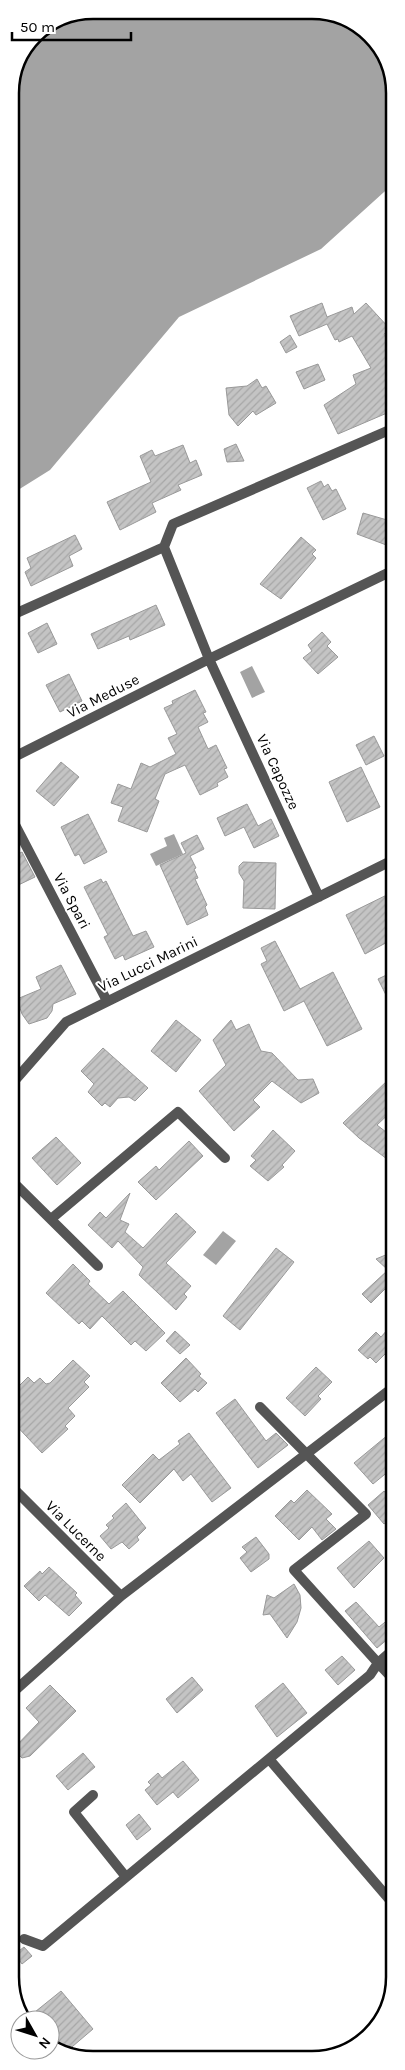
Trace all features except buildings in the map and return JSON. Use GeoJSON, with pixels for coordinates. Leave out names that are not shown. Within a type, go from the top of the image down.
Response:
{"type":"FeatureCollection","features":[{"type":"Feature","properties":{"kind":"street"},"geometry":{"type":"LineString","coordinates":[[19,612],[164,547],[173,524],[386,431]]}},
{"type":"Feature","properties":{"kind":"street","name":"Via Capozze"},"geometry":{"type":"LineString","coordinates":[[164,547],[209,659],[319,897]]}},
{"type":"Feature","properties":{"kind":"street","name":"Via Meduse"},"geometry":{"type":"LineString","coordinates":[[19,755],[209,659],[386,574]]}},
{"type":"Feature","properties":{"kind":"street","name":"Via Spari"},"geometry":{"type":"LineString","coordinates":[[19,832],[107,1001]]}},
{"type":"Feature","properties":{"kind":"street","name":"Via Lucci Marini"},"geometry":{"type":"LineString","coordinates":[[19,1076],[66,1022],[386,863]]}},
{"type":"Feature","properties":{"kind":"street"},"geometry":{"type":"LineString","coordinates":[[50,1220],[178,1112],[225,1158]]}},
{"type":"Feature","properties":{"kind":"street"},"geometry":{"type":"LineString","coordinates":[[19,1188],[98,1266]]}},
{"type":"Feature","properties":{"kind":"street"},"geometry":{"type":"LineString","coordinates":[[19,1687],[121,1596],[386,1393]]}},
{"type":"Feature","properties":{"kind":"street"},"geometry":{"type":"LineString","coordinates":[[260,1407],[366,1514],[294,1570],[386,1671]]}},
{"type":"Feature","properties":{"kind":"street","name":"Via Lucerne"},"geometry":{"type":"LineString","coordinates":[[19,1495],[121,1596]]}},
{"type":"Feature","properties":{"kind":"street"},"geometry":{"type":"LineString","coordinates":[[24,1939],[43,1946],[370,1675],[378,1663],[386,1656]]}},
{"type":"Feature","properties":{"kind":"street"},"geometry":{"type":"LineString","coordinates":[[269,1759],[386,1896]]}},
{"type":"Feature","properties":{"kind":"street"},"geometry":{"type":"LineString","coordinates":[[93,1795],[74,1812],[126,1877]]}},
{"type":"Feature","properties":{"kind":"shaded area"},"geometry":{"type":"Polygon","coordinates":[[[92,19],[313,19],[327,20],[354,31],[365,40],[379,60],[386,83],[386,190],[321,249],[179,317],[50,470],[19,489],[19,87],[21,73],[26,60],[34,48],[55,29],[78,20],[92,19]]]}},
{"type":"Feature","properties":{"kind":"shaded area"},"geometry":{"type":"Polygon","coordinates":[[[252,666],[265,692],[252,698],[240,672],[252,666]]]}},
{"type":"Feature","properties":{"kind":"shaded area"},"geometry":{"type":"Polygon","coordinates":[[[174,834],[183,854],[156,866],[150,854],[167,846],[164,838],[174,834]]]}},
{"type":"Feature","properties":{"kind":"shaded area"},"geometry":{"type":"Polygon","coordinates":[[[223,1231],[236,1241],[216,1265],[203,1255],[223,1231]]]}}]}
